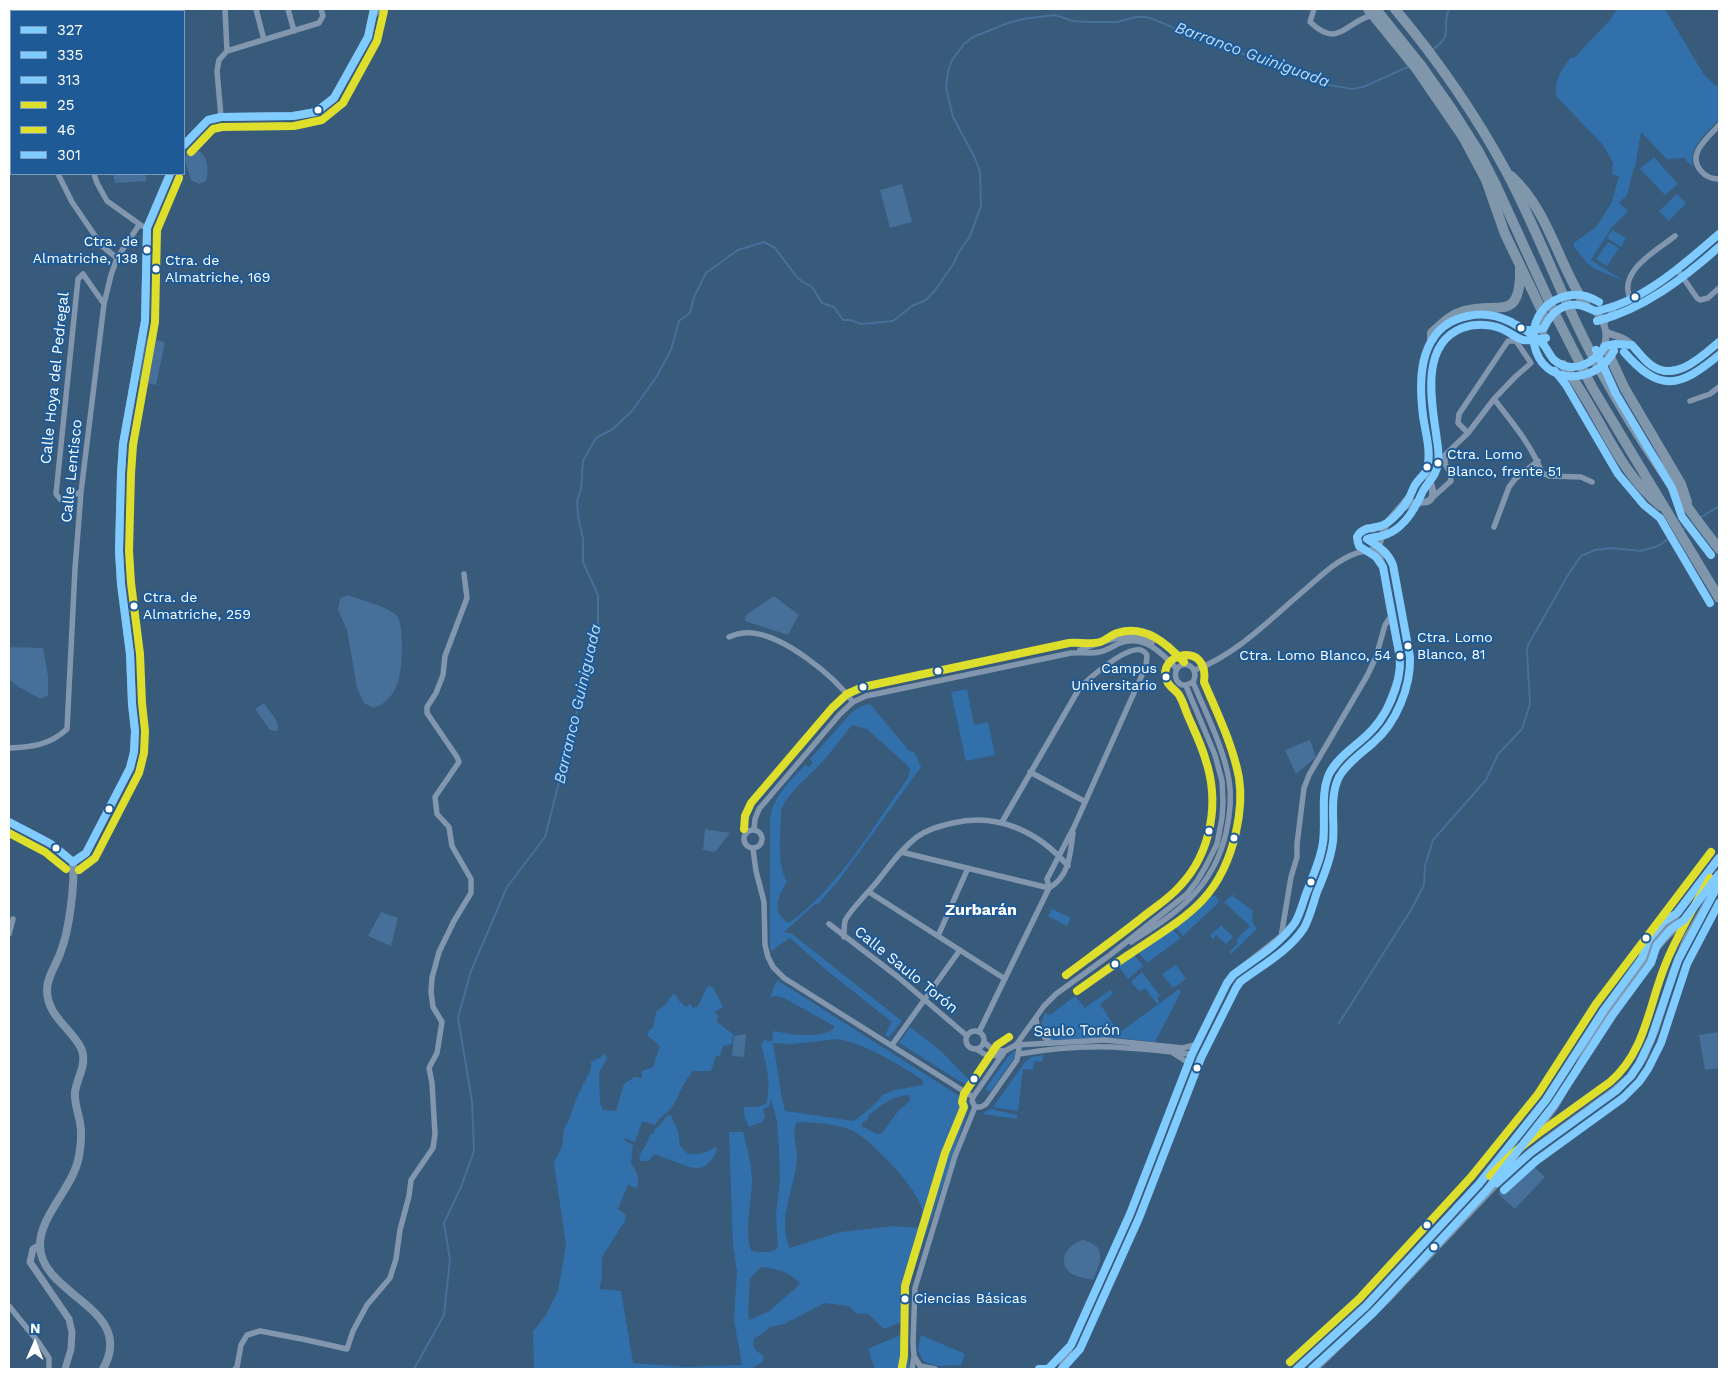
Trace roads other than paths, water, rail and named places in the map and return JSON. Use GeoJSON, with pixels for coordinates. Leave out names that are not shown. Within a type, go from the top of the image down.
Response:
{"type":"FeatureCollection","features":[{"type":"Feature","properties":{"kind":"highway"},"geometry":{"type":"LineString","coordinates":[[1368,9],[1415,67],[1466,136],[1486,180],[1506,234],[1542,311],[1545,323]]}},
{"type":"Feature","properties":{"kind":"highway"},"geometry":{"type":"LineString","coordinates":[[1376,9],[1420,64],[1451,108],[1496,185],[1574,354],[1719,598]]}},
{"type":"Feature","properties":{"kind":"highway"},"geometry":{"type":"LineString","coordinates":[[1394,9],[1426,46],[1481,126],[1506,172],[1589,348],[1612,392],[1644,445],[1719,549]]}},
{"type":"Feature","properties":{"kind":"highway"},"geometry":{"type":"LineString","coordinates":[[1506,172],[1524,188],[1539,211],[1576,290],[1587,307]]}},
{"type":"Feature","properties":{"kind":"highway"},"geometry":{"type":"LineString","coordinates":[[1432,339],[1432,333],[1450,316],[1466,310],[1505,308],[1513,302],[1519,286],[1520,264]]}},
{"type":"Feature","properties":{"kind":"highway"},"geometry":{"type":"LineString","coordinates":[[1603,349],[1681,484],[1691,512]]}},
{"type":"Feature","properties":{"kind":"highway"},"geometry":{"type":"LineString","coordinates":[[1567,366],[1626,468],[1651,498],[1668,511]]}},
{"type":"Feature","properties":{"kind":"main road"},"geometry":{"type":"LineString","coordinates":[[185,144],[208,120],[221,117],[293,116],[316,112],[334,98],[368,38],[373,13]]}},
{"type":"Feature","properties":{"kind":"main road"},"geometry":{"type":"LineString","coordinates":[[103,1369],[111,1348],[110,1334],[102,1320],[48,1268],[42,1256],[40,1245],[42,1233],[49,1217],[71,1180],[79,1158],[82,1138],[75,1094],[84,1058],[81,1048],[60,1023],[51,1008],[47,991],[50,977],[65,939],[74,876],[73,862],[86,853],[130,768],[134,752],[135,731],[130,654],[121,584],[119,551],[121,474],[123,444],[145,321],[143,226],[169,175]]}},
{"type":"Feature","properties":{"kind":"main road"},"geometry":{"type":"LineString","coordinates":[[1297,1369],[1366,1306],[1479,1184],[1546,1100],[1604,1010],[1719,858]]}},
{"type":"Feature","properties":{"kind":"main road"},"geometry":{"type":"LineString","coordinates":[[1314,1369],[1388,1298],[1509,1170],[1630,1077],[1643,1058],[1652,1037],[1673,972],[1687,938],[1719,883]]}},
{"type":"Feature","properties":{"kind":"street"},"geometry":{"type":"LineString","coordinates":[[221,117],[217,71],[220,60],[226,51],[225,9]]}},
{"type":"Feature","properties":{"kind":"street"},"geometry":{"type":"LineString","coordinates":[[256,9],[264,40]]}},
{"type":"Feature","properties":{"kind":"street"},"geometry":{"type":"LineString","coordinates":[[288,9],[294,31]]}},
{"type":"Feature","properties":{"kind":"street"},"geometry":{"type":"LineString","coordinates":[[226,51],[319,23],[323,16],[321,9]]}},
{"type":"Feature","properties":{"kind":"street"},"geometry":{"type":"LineString","coordinates":[[373,13],[379,9]]}},
{"type":"Feature","properties":{"kind":"street"},"geometry":{"type":"LineString","coordinates":[[1314,9],[1310,22],[1321,32],[1333,34],[1346,30],[1362,18],[1376,14],[1388,30],[1392,41]]}},
{"type":"Feature","properties":{"kind":"street"},"geometry":{"type":"LineString","coordinates":[[1719,125],[1697,151],[1696,161],[1698,168],[1704,175],[1719,178]]}},
{"type":"Feature","properties":{"kind":"street"},"geometry":{"type":"LineString","coordinates":[[58,175],[72,202],[102,246],[117,258]]}},
{"type":"Feature","properties":{"kind":"street"},"geometry":{"type":"LineString","coordinates":[[94,175],[97,184],[107,201],[143,226]]}},
{"type":"Feature","properties":{"kind":"street","name":"Calle Lentisco"},"geometry":{"type":"LineString","coordinates":[[9,748],[33,747],[58,738],[67,729],[81,492],[104,304],[117,258],[143,226]]}},
{"type":"Feature","properties":{"kind":"street"},"geometry":{"type":"LineString","coordinates":[[1526,330],[1545,323],[1554,311],[1570,304],[1587,307],[1615,307],[1677,269],[1700,252],[1719,234]]}},
{"type":"Feature","properties":{"kind":"street"},"geometry":{"type":"LineString","coordinates":[[1630,298],[1627,291],[1629,278],[1637,265],[1675,236]]}},
{"type":"Feature","properties":{"kind":"street"},"geometry":{"type":"LineString","coordinates":[[1677,269],[1697,298],[1703,301],[1719,288]]}},
{"type":"Feature","properties":{"kind":"street","name":"Calle Hoya del Pedregal"},"geometry":{"type":"LineString","coordinates":[[81,492],[61,500],[56,494],[78,279],[84,274],[104,304]]}},
{"type":"Feature","properties":{"kind":"street"},"geometry":{"type":"LineString","coordinates":[[1587,307],[1605,328],[1632,345],[1652,366],[1671,370],[1689,366],[1719,342]]}},
{"type":"Feature","properties":{"kind":"street"},"geometry":{"type":"LineString","coordinates":[[1432,498],[1433,492],[1427,469],[1428,450],[1422,404],[1422,371],[1425,353],[1432,339],[1444,326],[1458,318],[1472,315],[1494,316],[1509,320],[1544,344],[1555,361],[1567,366],[1585,366],[1596,359],[1603,349],[1605,328],[1615,307]]}},
{"type":"Feature","properties":{"kind":"street"},"geometry":{"type":"LineString","coordinates":[[1544,344],[1545,323]]}},
{"type":"Feature","properties":{"kind":"street"},"geometry":{"type":"LineString","coordinates":[[1352,553],[1357,542],[1357,536],[1361,531],[1386,524],[1399,511],[1411,503],[1424,502],[1432,498],[1451,481],[1450,473],[1445,464],[1445,455],[1468,432],[1494,399],[1531,363],[1516,341],[1508,341],[1460,414],[1458,423],[1468,432]]}},
{"type":"Feature","properties":{"kind":"street"},"geometry":{"type":"LineString","coordinates":[[1603,349],[1615,344],[1632,345]]}},
{"type":"Feature","properties":{"kind":"street"},"geometry":{"type":"LineString","coordinates":[[1690,401],[1710,394],[1719,387]]}},
{"type":"Feature","properties":{"kind":"street"},"geometry":{"type":"LineString","coordinates":[[1494,399],[1538,461],[1542,473],[1549,476],[1581,477],[1592,482]]}},
{"type":"Feature","properties":{"kind":"street"},"geometry":{"type":"LineString","coordinates":[[1494,527],[1509,487],[1515,479],[1538,461]]}},
{"type":"Feature","properties":{"kind":"street"},"geometry":{"type":"LineString","coordinates":[[1399,511],[1427,469]]}},
{"type":"Feature","properties":{"kind":"street"},"geometry":{"type":"LineString","coordinates":[[1431,487],[1446,487]]}},
{"type":"Feature","properties":{"kind":"street"},"geometry":{"type":"LineString","coordinates":[[1195,670],[1207,666],[1237,648],[1330,568],[1352,553],[1376,549],[1386,524]]}},
{"type":"Feature","properties":{"kind":"street"},"geometry":{"type":"LineString","coordinates":[[1357,542],[1360,548],[1368,551],[1380,560]]}},
{"type":"Feature","properties":{"kind":"street"},"geometry":{"type":"LineString","coordinates":[[1062,1369],[1130,1214],[1192,1054],[1227,983],[1295,923],[1320,859],[1324,840],[1325,786],[1330,773],[1340,760],[1379,723],[1398,680],[1400,668],[1398,649],[1383,567],[1380,560],[1379,544]]}},
{"type":"Feature","properties":{"kind":"street"},"geometry":{"type":"LineString","coordinates":[[235,1369],[241,1345],[247,1335],[260,1331],[347,1350],[353,1331],[367,1305],[390,1278],[396,1259],[411,1180],[433,1148],[435,1134],[432,1083],[429,1068],[438,1053],[442,1022],[433,1007],[432,978],[440,952],[454,920],[471,893],[471,879],[452,846],[449,827],[437,814],[435,797],[459,762],[427,713],[427,707],[436,693],[442,675],[445,656],[467,598],[464,574]]}},
{"type":"Feature","properties":{"kind":"street"},"geometry":{"type":"LineString","coordinates":[[1281,937],[1289,895],[1290,877],[1297,857],[1304,788],[1309,775],[1367,676],[1376,657],[1385,626],[1391,616]]}},
{"type":"Feature","properties":{"kind":"street"},"geometry":{"type":"LineString","coordinates":[[729,637],[739,633],[751,632],[780,641],[799,652],[820,669],[853,702]]}},
{"type":"Feature","properties":{"kind":"street"},"geometry":{"type":"LineString","coordinates":[[754,830],[755,819],[759,809],[840,714],[853,702],[866,696],[1071,653],[1098,653],[1129,641],[1137,641],[1155,648],[1163,653],[1177,669]]}},
{"type":"Feature","properties":{"kind":"street"},"geometry":{"type":"LineString","coordinates":[[1002,822],[1079,689],[1089,678],[1130,651],[1139,649],[1144,651],[1147,655],[1146,666],[1074,827],[1047,879],[1049,888]]}},
{"type":"Feature","properties":{"kind":"street"},"geometry":{"type":"LineString","coordinates":[[1186,665],[1191,666],[1195,670],[1196,677],[1193,682],[1186,686],[1180,684],[1176,679],[1175,673],[1177,669],[1186,665]]}},
{"type":"Feature","properties":{"kind":"street"},"geometry":{"type":"LineString","coordinates":[[1110,955],[1166,920],[1191,899],[1203,886],[1223,847],[1231,802],[1229,780],[1222,753],[1193,682]]}},
{"type":"Feature","properties":{"kind":"street"},"geometry":{"type":"LineString","coordinates":[[1016,1045],[1019,1049],[1017,1060],[986,1104],[981,1108],[975,1106],[972,1101],[973,1097],[1004,1054],[1016,1045],[1056,994],[1110,955],[1187,894],[1202,873],[1217,844],[1222,818],[1222,781],[1215,755],[1186,686]]}},
{"type":"Feature","properties":{"kind":"street"},"geometry":{"type":"LineString","coordinates":[[1030,772],[1084,801]]}},
{"type":"Feature","properties":{"kind":"street"},"geometry":{"type":"LineString","coordinates":[[844,937],[845,920],[901,852],[917,837],[936,827],[979,819],[1002,822],[1021,829],[1039,839],[1060,856],[1068,866]]}},
{"type":"Feature","properties":{"kind":"street"},"geometry":{"type":"LineString","coordinates":[[9,822],[64,852],[73,862]]}},
{"type":"Feature","properties":{"kind":"street"},"geometry":{"type":"LineString","coordinates":[[979,1032],[1049,888],[1058,883],[1068,866],[1074,827]]}},
{"type":"Feature","properties":{"kind":"street"},"geometry":{"type":"LineString","coordinates":[[754,830],[761,833],[763,840],[760,846],[753,849],[747,847],[744,840],[746,832],[754,830]]}},
{"type":"Feature","properties":{"kind":"street"},"geometry":{"type":"LineString","coordinates":[[753,849],[756,871],[764,902],[765,945],[773,967],[784,978],[892,1044],[973,1097]]}},
{"type":"Feature","properties":{"kind":"street"},"geometry":{"type":"LineString","coordinates":[[901,852],[1049,888]]}},
{"type":"Feature","properties":{"kind":"street"},"geometry":{"type":"LineString","coordinates":[[938,936],[968,868]]}},
{"type":"Feature","properties":{"kind":"street"},"geometry":{"type":"LineString","coordinates":[[869,892],[1005,979]]}},
{"type":"Feature","properties":{"kind":"street"},"geometry":{"type":"LineString","coordinates":[[9,934],[13,919]]}},
{"type":"Feature","properties":{"kind":"street","name":"Calle Saulo Torón"},"geometry":{"type":"LineString","coordinates":[[829,924],[966,1035]]}},
{"type":"Feature","properties":{"kind":"street"},"geometry":{"type":"LineString","coordinates":[[1534,1131],[1544,1124],[1552,1110],[1563,1097],[1587,1049],[1614,1005],[1657,947],[1676,928]]}},
{"type":"Feature","properties":{"kind":"street"},"geometry":{"type":"LineString","coordinates":[[892,1044],[960,950]]}},
{"type":"Feature","properties":{"kind":"street"},"geometry":{"type":"LineString","coordinates":[[1036,1018],[1037,1028],[1052,1043]]}},
{"type":"Feature","properties":{"kind":"street"},"geometry":{"type":"LineString","coordinates":[[972,1031],[979,1032],[989,1048],[1004,1054],[986,1055],[976,1049],[969,1048],[965,1042],[966,1035],[972,1031]]}},
{"type":"Feature","properties":{"kind":"street","name":"Saulo Torón"},"geometry":{"type":"LineString","coordinates":[[1016,1045],[1105,1040],[1183,1048],[1198,1044]]}},
{"type":"Feature","properties":{"kind":"street"},"geometry":{"type":"LineString","coordinates":[[976,1049],[981,1047],[984,1042]]}},
{"type":"Feature","properties":{"kind":"street","name":"Saulo Torón"},"geometry":{"type":"LineString","coordinates":[[1019,1054],[1049,1049],[1082,1047],[1126,1048],[1192,1054]]}},
{"type":"Feature","properties":{"kind":"street"},"geometry":{"type":"LineString","coordinates":[[1172,1052],[1189,1063]]}},
{"type":"Feature","properties":{"kind":"street"},"geometry":{"type":"LineString","coordinates":[[912,1369],[914,1356],[915,1288],[955,1156],[975,1106]]}},
{"type":"Feature","properties":{"kind":"street"},"geometry":{"type":"LineString","coordinates":[[40,1245],[33,1249],[30,1262],[69,1319],[72,1332],[72,1350],[66,1369]]}},
{"type":"Feature","properties":{"kind":"street"},"geometry":{"type":"LineString","coordinates":[[9,1306],[39,1343],[48,1358],[49,1369]]}},
{"type":"Feature","properties":{"kind":"street"},"geometry":{"type":"LineString","coordinates":[[1039,1369],[1048,1369],[1071,1345]]}},
{"type":"Feature","properties":{"kind":"street"},"geometry":{"type":"LineString","coordinates":[[914,1356],[920,1366],[935,1369]]}},
{"type":"Feature","properties":{"kind":"waterway","name":"Barranco Guiniguada"},"geometry":{"type":"LineString","coordinates":[[1432,50],[1446,35],[1449,9]]}},
{"type":"Feature","properties":{"kind":"waterway","name":"Barranco Guiniguada"},"geometry":{"type":"LineString","coordinates":[[414,1369],[444,1315],[450,1260],[444,1223],[461,1187],[474,1151],[472,1101],[458,1018],[471,971],[507,887],[545,837],[598,630],[598,595],[583,562],[583,539],[578,516],[577,501],[581,489],[583,461],[596,438],[613,429],[632,411],[657,376],[671,350],[679,321],[690,313],[694,297],[706,273],[738,250],[764,242],[775,248],[796,276],[812,287],[822,303],[834,307],[843,320],[850,320],[861,324],[893,321],[912,306],[926,300],[954,263],[970,236],[981,206],[980,172],[975,158],[953,117],[946,87],[948,71],[952,60],[964,44],[973,37],[1008,23],[1055,15],[1073,21],[1087,22],[1117,22],[1136,17],[1145,17],[1318,83],[1352,89],[1363,87],[1410,66]]}},
{"type":"Feature","properties":{"kind":"waterway"},"geometry":{"type":"LineString","coordinates":[[1700,518],[1719,506]]}},
{"type":"Feature","properties":{"kind":"waterway"},"geometry":{"type":"LineString","coordinates":[[1682,530],[1694,522]]}},
{"type":"Feature","properties":{"kind":"waterway"},"geometry":{"type":"LineString","coordinates":[[1339,1023],[1411,910],[1424,885],[1425,866],[1433,840],[1486,780],[1498,754],[1522,729],[1530,704],[1528,645],[1581,556],[1595,550],[1612,548],[1641,551],[1658,546],[1675,534]]}},
{"type":"Feature","properties":{"kind":"place","name":"Ctra. de Almatriche, 138"},"geometry":{"type":"Point","coordinates":[147,250]}},
{"type":"Feature","properties":{"kind":"place","name":"Ctra. de Almatriche, 169"},"geometry":{"type":"Point","coordinates":[156,269]}},
{"type":"Feature","properties":{"kind":"place","name":"Ctra. Lomo Blanco, frente 51"},"geometry":{"type":"Point","coordinates":[1438,463]}},
{"type":"Feature","properties":{"kind":"place","name":"Ctra. de Almatriche, 259"},"geometry":{"type":"Point","coordinates":[134,606]}},
{"type":"Feature","properties":{"kind":"place","name":"Ctra. Lomo Blanco, 81"},"geometry":{"type":"Point","coordinates":[1408,646]}},
{"type":"Feature","properties":{"kind":"place","name":"Ctra. Lomo Blanco, 54"},"geometry":{"type":"Point","coordinates":[1400,656]}},
{"type":"Feature","properties":{"kind":"place","name":"Campus Universitario"},"geometry":{"type":"Point","coordinates":[1166,677]}},
{"type":"Feature","properties":{"kind":"place","name":"Ciencias Básicas"},"geometry":{"type":"Point","coordinates":[905,1299]}},
{"type":"Feature","properties":{"kind":"district","name":"Zurbarán"},"geometry":{"type":"Point","coordinates":[981,910]}}]}
